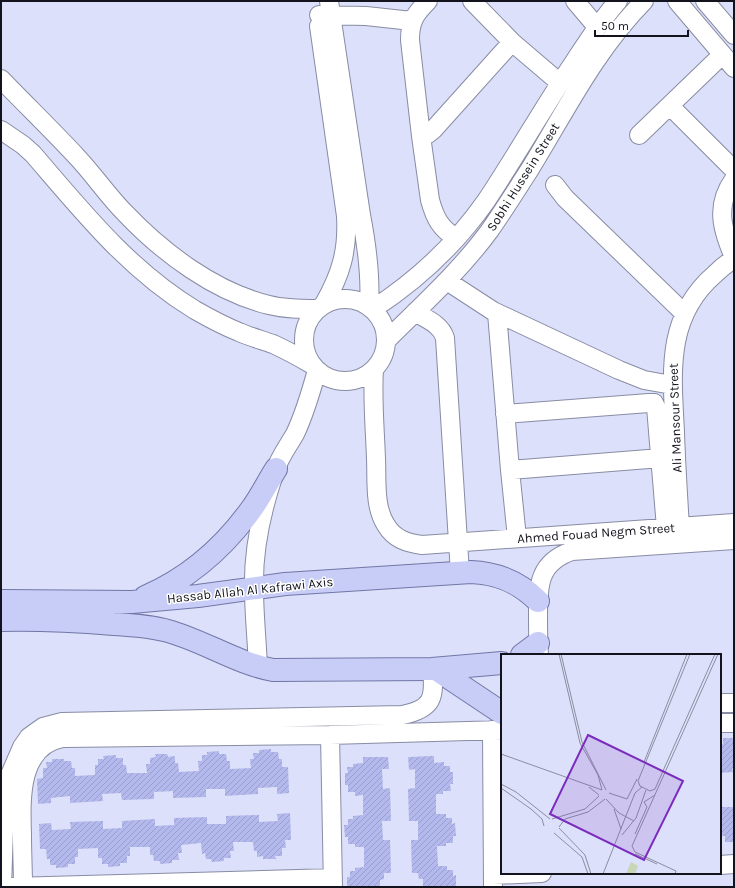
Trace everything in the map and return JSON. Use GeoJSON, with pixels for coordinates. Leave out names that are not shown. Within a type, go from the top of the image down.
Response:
{"type":"FeatureCollection","features":[{"type":"Feature","properties":{"kind":"main road"},"geometry":{"type":"LineString","coordinates":[[132,602],[172,584],[207,558],[238,527],[251,510],[276,469]]}},
{"type":"Feature","properties":{"kind":"main road","name":"Hassab Allah Al Kafrawi Axis"},"geometry":{"type":"LineString","coordinates":[[1,601],[88,603],[132,602],[198,596],[285,584],[460,573],[482,573],[503,577],[522,587],[538,601]]}},
{"type":"Feature","properties":{"kind":"main road"},"geometry":{"type":"LineString","coordinates":[[1,620],[79,621],[152,627],[184,636],[258,667],[285,671],[434,669],[501,663]]}},
{"type":"Feature","properties":{"kind":"main road"},"geometry":{"type":"LineString","coordinates":[[434,669],[499,724]]}},
{"type":"Feature","properties":{"kind":"street"},"geometry":{"type":"LineString","coordinates":[[428,1],[412,21],[410,40],[421,136],[430,200],[433,210],[440,226],[456,238]]}},
{"type":"Feature","properties":{"kind":"street"},"geometry":{"type":"LineString","coordinates":[[472,1],[512,42],[560,84]]}},
{"type":"Feature","properties":{"kind":"street"},"geometry":{"type":"LineString","coordinates":[[575,1],[597,27]]}},
{"type":"Feature","properties":{"kind":"street","name":"Sobhi Hussein Street"},"geometry":{"type":"LineString","coordinates":[[371,308],[412,281],[456,238],[485,201],[597,27],[618,1]]}},
{"type":"Feature","properties":{"kind":"street","name":"Sobhi Hussein Street"},"geometry":{"type":"LineString","coordinates":[[386,341],[447,281],[490,230],[530,169],[594,62],[619,29],[644,1]]}},
{"type":"Feature","properties":{"kind":"street"},"geometry":{"type":"LineString","coordinates":[[677,1],[734,68]]}},
{"type":"Feature","properties":{"kind":"street"},"geometry":{"type":"LineString","coordinates":[[706,1],[734,35]]}},
{"type":"Feature","properties":{"kind":"street"},"geometry":{"type":"LineString","coordinates":[[323,8],[412,21]]}},
{"type":"Feature","properties":{"kind":"street"},"geometry":{"type":"LineString","coordinates":[[258,667],[254,588],[257,542],[261,519],[266,497],[276,469],[303,416],[310,396],[314,367],[304,348],[304,331],[309,319],[321,306],[336,283],[344,257],[347,230],[323,8]]}},
{"type":"Feature","properties":{"kind":"street"},"geometry":{"type":"LineString","coordinates":[[323,8],[366,242],[371,286],[371,308]]}},
{"type":"Feature","properties":{"kind":"street"},"geometry":{"type":"LineString","coordinates":[[421,136],[428,134],[433,130],[512,42]]}},
{"type":"Feature","properties":{"kind":"street"},"geometry":{"type":"LineString","coordinates":[[640,135],[722,54]]}},
{"type":"Feature","properties":{"kind":"street"},"geometry":{"type":"LineString","coordinates":[[1,79],[78,158],[124,212],[161,247],[220,286],[255,302],[286,308],[321,306],[333,300],[352,299],[361,302],[371,308],[382,324],[386,341],[383,356],[374,369],[359,379],[346,381],[332,379],[324,376],[314,367],[274,345],[239,332],[195,310],[154,282],[126,258],[105,237],[33,154],[1,130]]}},
{"type":"Feature","properties":{"kind":"street"},"geometry":{"type":"LineString","coordinates":[[670,106],[734,170]]}},
{"type":"Feature","properties":{"kind":"street"},"geometry":{"type":"LineString","coordinates":[[734,179],[725,195],[722,207],[722,219],[724,232],[734,259]]}},
{"type":"Feature","properties":{"kind":"street"},"geometry":{"type":"LineString","coordinates":[[556,185],[565,198],[684,313]]}},
{"type":"Feature","properties":{"kind":"street","name":"Ali Mansour Street"},"geometry":{"type":"LineString","coordinates":[[673,527],[672,385],[676,336],[684,313],[702,285],[734,259]]}},
{"type":"Feature","properties":{"kind":"street"},"geometry":{"type":"LineString","coordinates":[[447,281],[497,313],[619,370],[644,380],[672,385]]}},
{"type":"Feature","properties":{"kind":"street"},"geometry":{"type":"LineString","coordinates":[[415,312],[436,324],[443,332],[445,338],[460,573]]}},
{"type":"Feature","properties":{"kind":"street"},"geometry":{"type":"LineString","coordinates":[[497,313],[517,538]]}},
{"type":"Feature","properties":{"kind":"street","name":"Ahmed Fouad Negm Street"},"geometry":{"type":"LineString","coordinates":[[374,369],[372,392],[379,505],[386,525],[392,534],[401,540],[412,544],[422,545],[734,523]]}},
{"type":"Feature","properties":{"kind":"street"},"geometry":{"type":"LineString","coordinates":[[505,414],[652,402],[656,407],[661,458],[673,527]]}},
{"type":"Feature","properties":{"kind":"street"},"geometry":{"type":"LineString","coordinates":[[510,470],[661,458]]}},
{"type":"Feature","properties":{"kind":"street","name":"Ahmed Fouad Negm Street"},"geometry":{"type":"LineString","coordinates":[[533,651],[539,588],[544,571],[556,558],[572,551],[734,540]]}},
{"type":"Feature","properties":{"kind":"street"},"geometry":{"type":"LineString","coordinates":[[23,887],[22,793],[29,750],[29,737],[38,730],[51,724],[62,722],[409,714],[422,709],[431,699],[434,688],[434,669]]}},
{"type":"Feature","properties":{"kind":"street"},"geometry":{"type":"LineString","coordinates":[[721,703],[734,703]]}},
{"type":"Feature","properties":{"kind":"street"},"geometry":{"type":"LineString","coordinates":[[721,723],[734,723]]}},
{"type":"Feature","properties":{"kind":"street"},"geometry":{"type":"LineString","coordinates":[[2,887],[6,788],[12,768],[29,750],[45,745],[51,741],[63,738],[330,735],[499,724],[493,881],[536,874]]}},
{"type":"Feature","properties":{"kind":"street"},"geometry":{"type":"LineString","coordinates":[[9,887],[333,883],[330,735]]}},
{"type":"Feature","properties":{"kind":"street"},"geometry":{"type":"LineString","coordinates":[[721,865],[734,864]]}},
{"type":"Feature","properties":{"kind":"building"},"geometry":{"type":"Polygon","coordinates":[[[723,738],[734,738],[733,772],[721,773],[721,744],[723,744],[723,738]]]}},
{"type":"Feature","properties":{"kind":"building"},"geometry":{"type":"Polygon","coordinates":[[[271,749],[271,752],[278,752],[279,759],[282,759],[282,767],[288,767],[289,793],[277,794],[277,787],[258,788],[258,794],[225,796],[225,789],[206,789],[206,797],[173,798],[173,791],[154,792],[154,799],[122,800],[121,793],[102,794],[103,801],[70,803],[70,796],[51,798],[51,803],[38,804],[37,779],[43,778],[43,768],[47,768],[46,762],[52,762],[52,759],[64,759],[64,761],[71,761],[72,768],[75,768],[75,776],[95,775],[95,765],[98,765],[98,759],[104,759],[103,756],[116,755],[116,758],[123,758],[123,765],[126,765],[127,773],[147,773],[146,764],[150,764],[150,758],[156,757],[155,754],[167,754],[168,757],[175,756],[175,763],[178,763],[179,772],[199,771],[198,761],[202,761],[202,755],[207,755],[207,752],[219,751],[219,754],[226,754],[227,761],[230,761],[230,769],[251,768],[250,759],[254,759],[253,753],[259,753],[259,750],[271,749]]]}},
{"type":"Feature","properties":{"kind":"building"},"geometry":{"type":"Polygon","coordinates":[[[434,756],[434,763],[444,762],[444,766],[450,766],[450,772],[453,772],[453,784],[450,784],[451,791],[443,791],[443,794],[436,794],[436,814],[446,814],[446,818],[452,818],[452,824],[455,823],[456,836],[453,836],[453,843],[446,843],[446,846],[437,846],[438,866],[447,866],[447,870],[453,870],[453,876],[456,875],[456,887],[423,887],[423,879],[419,879],[418,873],[412,873],[411,840],[418,840],[418,821],[409,821],[408,789],[415,788],[415,769],[409,770],[408,757],[434,756]]]}},
{"type":"Feature","properties":{"kind":"building"},"geometry":{"type":"Polygon","coordinates":[[[363,757],[388,757],[389,769],[382,769],[383,789],[390,788],[391,821],[382,821],[383,840],[390,840],[391,873],[384,873],[384,879],[380,880],[380,887],[347,887],[347,877],[350,877],[350,871],[355,871],[355,868],[364,867],[364,847],[355,847],[355,844],[348,844],[348,837],[345,837],[344,825],[348,825],[348,819],[353,819],[353,816],[363,815],[363,795],[355,796],[355,792],[348,792],[348,785],[345,785],[345,773],[348,773],[347,767],[353,767],[353,764],[363,763],[363,757]]]}},
{"type":"Feature","properties":{"kind":"building"},"geometry":{"type":"Polygon","coordinates":[[[721,807],[733,807],[734,842],[725,842],[725,836],[721,836],[721,807]]]}},
{"type":"Feature","properties":{"kind":"building"},"geometry":{"type":"Polygon","coordinates":[[[290,813],[291,840],[285,840],[286,848],[282,848],[282,856],[275,856],[276,859],[263,859],[263,856],[257,857],[257,851],[254,851],[253,842],[233,842],[234,851],[230,851],[231,858],[224,858],[224,861],[212,862],[211,859],[206,859],[205,853],[202,854],[201,843],[181,845],[182,853],[178,853],[179,860],[172,860],[172,863],[160,864],[160,861],[154,861],[153,855],[150,855],[150,847],[130,847],[130,856],[127,856],[127,863],[120,863],[120,866],[108,867],[108,864],[102,864],[102,858],[98,858],[98,848],[78,849],[78,857],[75,857],[75,864],[68,864],[68,867],[56,868],[56,865],[50,865],[50,859],[47,859],[46,849],[40,849],[39,824],[51,823],[52,830],[71,829],[70,822],[103,821],[103,829],[122,828],[122,821],[155,819],[155,826],[174,825],[174,818],[207,817],[207,824],[226,824],[226,816],[259,815],[259,822],[278,821],[277,814],[290,813]]]}}]}
